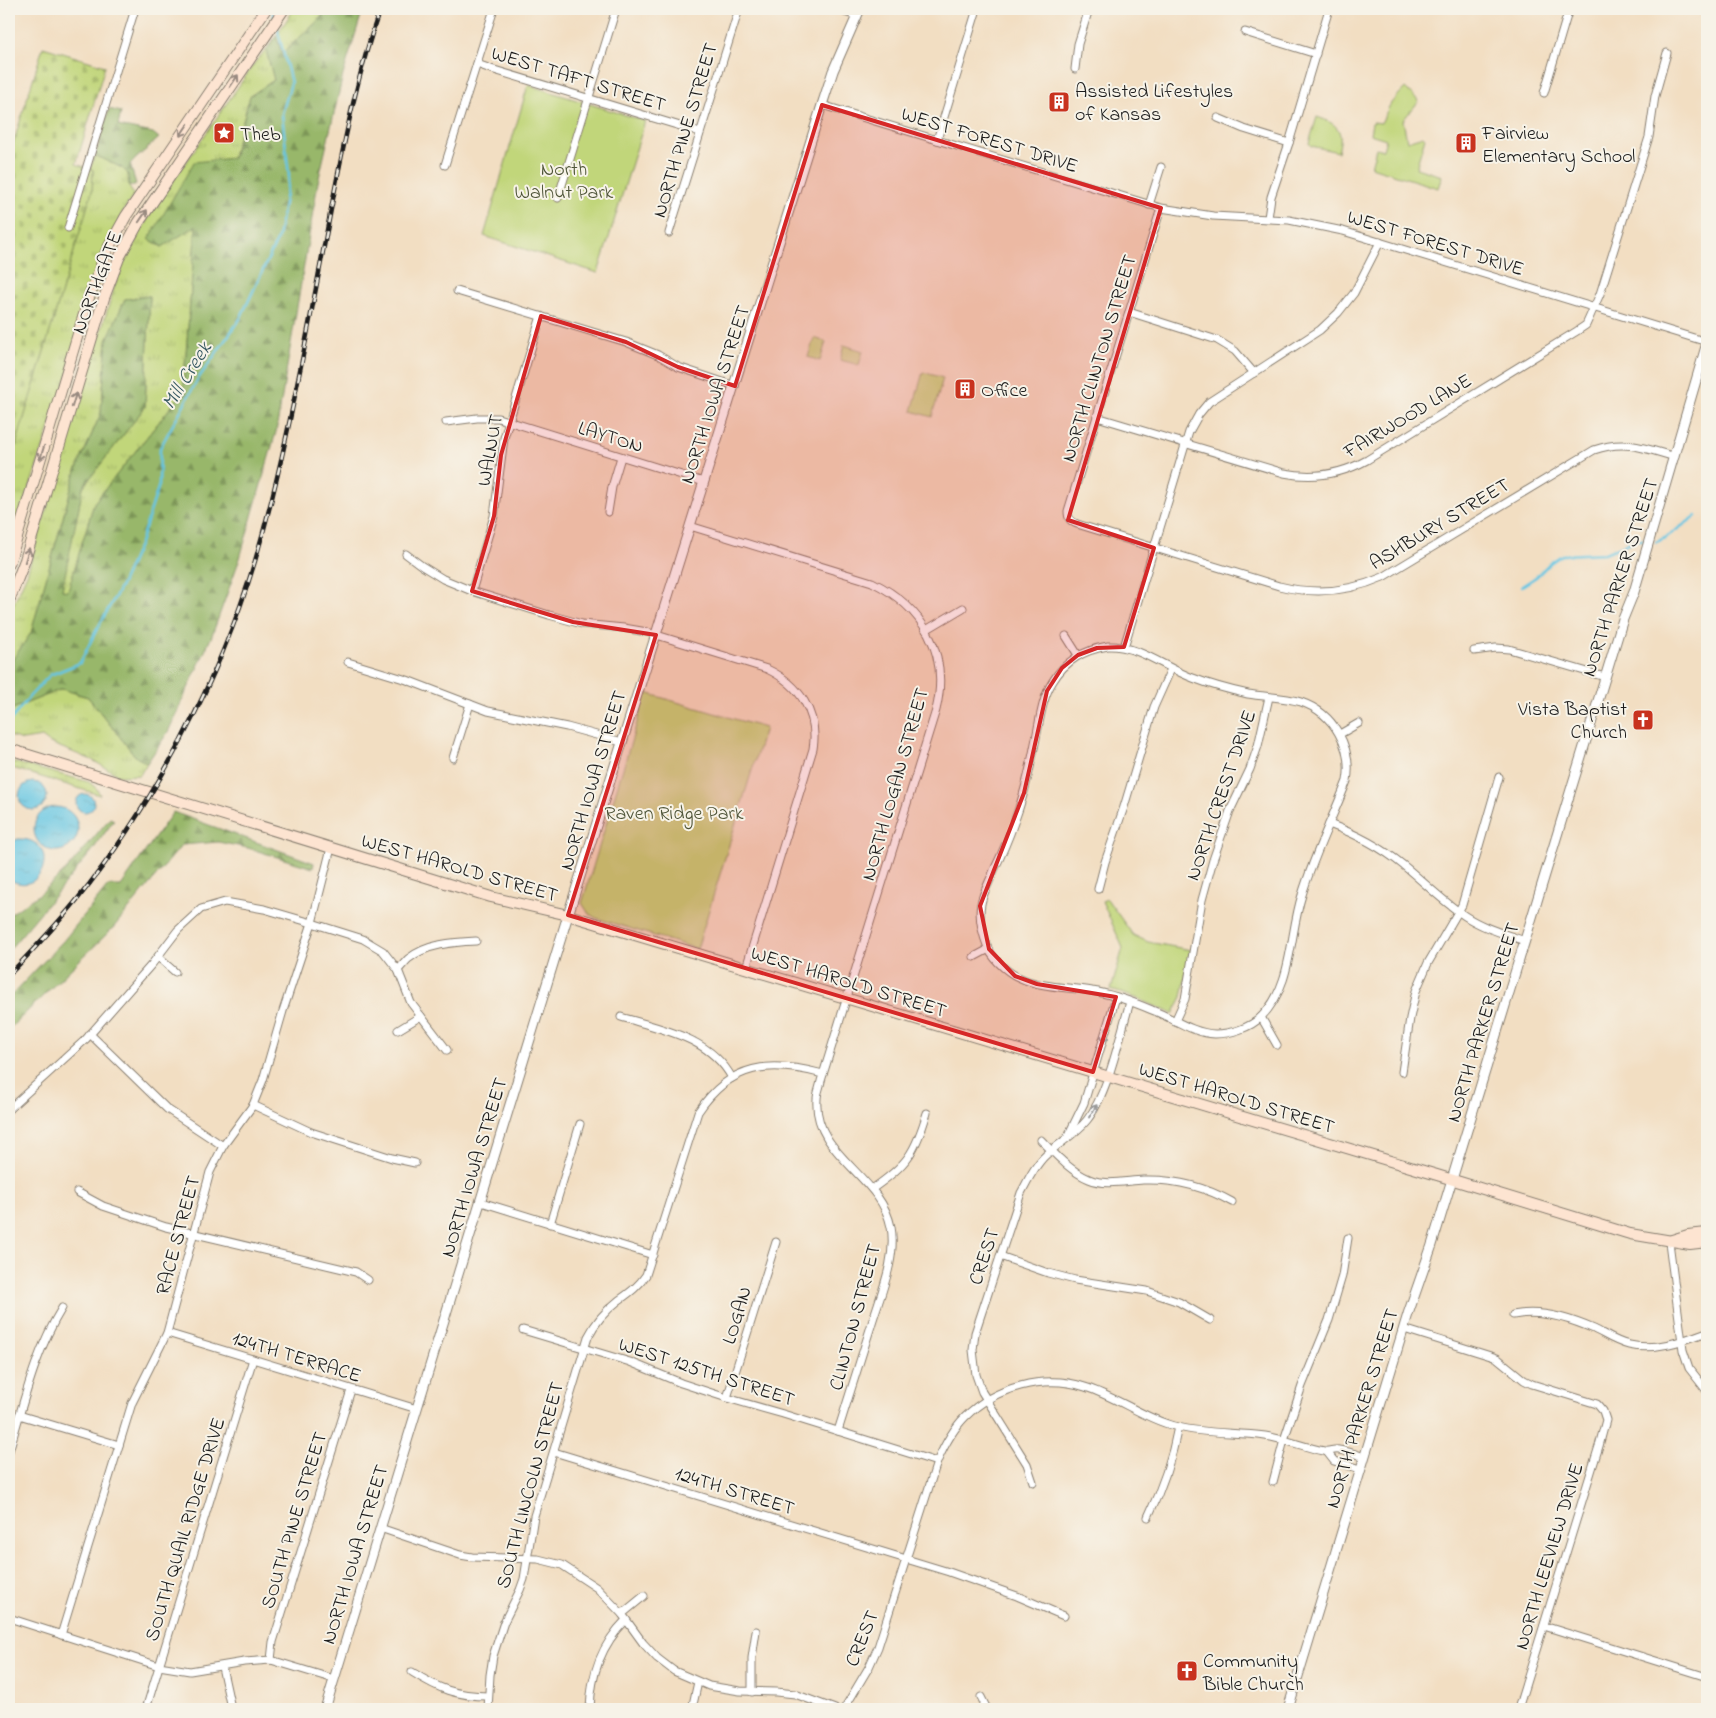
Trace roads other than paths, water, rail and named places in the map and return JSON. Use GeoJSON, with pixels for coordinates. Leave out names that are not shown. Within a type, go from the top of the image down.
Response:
{"type":"FeatureCollection","features":[{"type":"Feature","properties":{"kind":"main road","name":"NORTHGATE"},"geometry":{"type":"LineString","coordinates":[[9,600],[25,560],[104,298],[119,258],[139,222],[284,9]]}},
{"type":"Feature","properties":{"kind":"main road","name":"NORTHGATE"},"geometry":{"type":"LineString","coordinates":[[9,564],[90,294],[106,252],[126,216],[263,13]]}},
{"type":"Feature","properties":{"kind":"main road","name":"WEST HAROLD STREET"},"geometry":{"type":"LineString","coordinates":[[9,749],[492,898],[568,915],[1630,1234],[1669,1242],[1690,1244],[1707,1242]]}},
{"type":"Feature","properties":{"kind":"main road","name":"WEST HAROLD STREET"},"geometry":{"type":"LineString","coordinates":[[1669,1242],[1688,1235],[1707,1233]]}},
{"type":"Feature","properties":{"kind":"street"},"geometry":{"type":"LineString","coordinates":[[68,228],[135,9]]}},
{"type":"Feature","properties":{"kind":"street"},"geometry":{"type":"LineString","coordinates":[[445,165],[494,9]]}},
{"type":"Feature","properties":{"kind":"street"},"geometry":{"type":"LineString","coordinates":[[558,198],[616,9]]}},
{"type":"Feature","properties":{"kind":"street","name":"NORTH PINE STREET"},"geometry":{"type":"LineString","coordinates":[[670,233],[739,9]]}},
{"type":"Feature","properties":{"kind":"street"},"geometry":{"type":"LineString","coordinates":[[834,9],[858,12]]}},
{"type":"Feature","properties":{"kind":"street"},"geometry":{"type":"LineString","coordinates":[[937,140],[977,9]]}},
{"type":"Feature","properties":{"kind":"street"},"geometry":{"type":"LineString","coordinates":[[1075,69],[1077,50],[1089,9]]}},
{"type":"Feature","properties":{"kind":"street"},"geometry":{"type":"LineString","coordinates":[[1268,218],[1271,198],[1290,143],[1329,9]]}},
{"type":"Feature","properties":{"kind":"street"},"geometry":{"type":"LineString","coordinates":[[1544,93],[1569,9]]}},
{"type":"Feature","properties":{"kind":"street","name":"NORTH IOWA STREET"},"geometry":{"type":"LineString","coordinates":[[325,1709],[568,915],[822,105],[833,71],[858,12]]}},
{"type":"Feature","properties":{"kind":"street"},"geometry":{"type":"LineString","coordinates":[[1245,32],[1316,54]]}},
{"type":"Feature","properties":{"kind":"street","name":"FAIRWOOD LANE"},"geometry":{"type":"LineString","coordinates":[[1097,417],[1293,475],[1318,476],[1344,471],[1367,460],[1578,331],[1586,324],[1594,308],[1630,199],[1648,137],[1655,96],[1667,53]]}},
{"type":"Feature","properties":{"kind":"street","name":"WEST TAFT STREET"},"geometry":{"type":"LineString","coordinates":[[477,64],[490,70],[700,132]]}},
{"type":"Feature","properties":{"kind":"street","name":"WEST FOREST DRIVE"},"geometry":{"type":"LineString","coordinates":[[822,105],[1161,208],[1213,216],[1268,218],[1314,224],[1380,242],[1707,343]]}},
{"type":"Feature","properties":{"kind":"street"},"geometry":{"type":"LineString","coordinates":[[1218,118],[1244,130],[1290,143]]}},
{"type":"Feature","properties":{"kind":"street"},"geometry":{"type":"LineString","coordinates":[[1149,205],[1161,167]]}},
{"type":"Feature","properties":{"kind":"street","name":"NORTH CLINTON STREET"},"geometry":{"type":"LineString","coordinates":[[1068,517],[1070,504],[1161,208]]}},
{"type":"Feature","properties":{"kind":"street"},"geometry":{"type":"LineString","coordinates":[[1124,647],[1194,422],[1209,402],[1320,330],[1338,313],[1354,293],[1380,242]]}},
{"type":"Feature","properties":{"kind":"street"},"geometry":{"type":"LineString","coordinates":[[457,291],[626,342],[658,355],[678,367],[735,386]]}},
{"type":"Feature","properties":{"kind":"street"},"geometry":{"type":"LineString","coordinates":[[1128,312],[1217,340],[1235,351],[1254,373]]}},
{"type":"Feature","properties":{"kind":"street","name":"WALNUT"},"geometry":{"type":"LineString","coordinates":[[472,591],[494,516],[499,487],[501,455],[509,421],[541,316]]}},
{"type":"Feature","properties":{"kind":"street","name":"NORTH PARKER STREET"},"geometry":{"type":"LineString","coordinates":[[1288,1709],[1360,1469],[1452,1180],[1605,677],[1623,619],[1634,592],[1707,343]]}},
{"type":"Feature","properties":{"kind":"street","name":"LAYTON"},"geometry":{"type":"LineString","coordinates":[[446,422],[476,418],[498,418],[704,482]]}},
{"type":"Feature","properties":{"kind":"street","name":"ASHBURY STREET"},"geometry":{"type":"LineString","coordinates":[[1068,517],[1077,524],[1291,589],[1310,592],[1348,589],[1368,584],[1383,577],[1594,450],[1608,445],[1630,444],[1675,457]]}},
{"type":"Feature","properties":{"kind":"street"},"geometry":{"type":"LineString","coordinates":[[608,512],[612,486],[620,457]]}},
{"type":"Feature","properties":{"kind":"street","name":"NORTH LOGAN STREET"},"geometry":{"type":"LineString","coordinates":[[690,526],[872,582],[888,590],[906,604],[920,619],[934,646],[940,683],[938,700],[846,998]]}},
{"type":"Feature","properties":{"kind":"street"},"geometry":{"type":"LineString","coordinates":[[406,554],[435,574],[472,591],[573,622],[624,628],[656,635],[774,673],[786,680],[797,691],[805,701],[811,716],[815,736],[812,756],[746,968]]}},
{"type":"Feature","properties":{"kind":"street"},"geometry":{"type":"LineString","coordinates":[[926,630],[963,608]]}},
{"type":"Feature","properties":{"kind":"street"},"geometry":{"type":"LineString","coordinates":[[1066,636],[1078,655]]}},
{"type":"Feature","properties":{"kind":"street"},"geometry":{"type":"LineString","coordinates":[[1124,647],[1141,653],[1192,678],[1220,687],[1295,701],[1315,708],[1332,722],[1340,734],[1345,747],[1348,776],[1329,824],[1317,848],[1301,897],[1281,986],[1276,998],[1261,1017],[1253,1023],[1228,1033],[1216,1034],[1197,1030],[1116,997],[1094,991],[1037,984],[1024,980],[1015,976],[997,962],[989,949],[980,917],[982,899],[1003,851],[1024,793],[1047,691],[1062,668],[1078,655],[1098,648],[1124,647]]}},
{"type":"Feature","properties":{"kind":"street"},"geometry":{"type":"LineString","coordinates":[[1474,650],[1509,649],[1605,677]]}},
{"type":"Feature","properties":{"kind":"street"},"geometry":{"type":"LineString","coordinates":[[348,662],[406,680],[488,711],[567,727],[622,742]]}},
{"type":"Feature","properties":{"kind":"street"},"geometry":{"type":"LineString","coordinates":[[1098,889],[1104,862],[1124,807],[1154,707],[1171,669]]}},
{"type":"Feature","properties":{"kind":"street","name":"NORTH CREST DRIVE"},"geometry":{"type":"LineString","coordinates":[[1175,1020],[1185,999],[1202,900],[1213,860],[1230,811],[1258,746],[1270,697]]}},
{"type":"Feature","properties":{"kind":"street"},"geometry":{"type":"LineString","coordinates":[[453,758],[470,704]]}},
{"type":"Feature","properties":{"kind":"street"},"geometry":{"type":"LineString","coordinates":[[1340,734],[1359,723]]}},
{"type":"Feature","properties":{"kind":"street"},"geometry":{"type":"LineString","coordinates":[[1402,1072],[1411,1009],[1420,981],[1430,958],[1462,905],[1500,777]]}},
{"type":"Feature","properties":{"kind":"street"},"geometry":{"type":"LineString","coordinates":[[1329,824],[1380,848],[1404,865],[1432,892],[1458,912],[1476,922],[1525,941]]}},
{"type":"Feature","properties":{"kind":"street","name":"RACE STREET"},"geometry":{"type":"LineString","coordinates":[[62,1635],[132,1403],[167,1333],[210,1172],[223,1146],[253,1105],[312,922],[332,848]]}},
{"type":"Feature","properties":{"kind":"street"},"geometry":{"type":"LineString","coordinates":[[9,1109],[90,1034],[158,957],[178,930],[201,909],[225,902],[264,909],[312,922],[363,939],[383,950],[398,970],[411,1002],[447,1050]]}},
{"type":"Feature","properties":{"kind":"street"},"geometry":{"type":"LineString","coordinates":[[398,970],[409,958],[429,948],[451,942],[476,941]]}},
{"type":"Feature","properties":{"kind":"street"},"geometry":{"type":"LineString","coordinates":[[974,956],[989,949]]}},
{"type":"Feature","properties":{"kind":"street"},"geometry":{"type":"LineString","coordinates":[[158,957],[175,972]]}},
{"type":"Feature","properties":{"kind":"street"},"geometry":{"type":"LineString","coordinates":[[1094,1072],[1116,997]]}},
{"type":"Feature","properties":{"kind":"street","name":"CLINTON STREET"},"geometry":{"type":"LineString","coordinates":[[838,1431],[891,1256],[891,1228],[887,1211],[872,1189],[834,1150],[825,1135],[818,1113],[817,1099],[823,1074],[846,998]]}},
{"type":"Feature","properties":{"kind":"street"},"geometry":{"type":"LineString","coordinates":[[1108,1076],[1130,1002]]}},
{"type":"Feature","properties":{"kind":"street"},"geometry":{"type":"LineString","coordinates":[[398,1030],[421,1016]]}},
{"type":"Feature","properties":{"kind":"street"},"geometry":{"type":"LineString","coordinates":[[621,1017],[697,1042],[720,1059],[732,1078]]}},
{"type":"Feature","properties":{"kind":"street"},"geometry":{"type":"LineString","coordinates":[[1261,1017],[1277,1046]]}},
{"type":"Feature","properties":{"kind":"street"},"geometry":{"type":"LineString","coordinates":[[90,1034],[167,1109],[223,1146]]}},
{"type":"Feature","properties":{"kind":"street","name":"SOUTH LINCOLN STREET"},"geometry":{"type":"LineString","coordinates":[[488,1709],[490,1675],[498,1637],[520,1590],[528,1558],[534,1516],[588,1337],[601,1317],[642,1281],[653,1255],[698,1112],[710,1095],[732,1078],[759,1067],[792,1067],[823,1074]]}},
{"type":"Feature","properties":{"kind":"street","name":"CREST"},"geometry":{"type":"LineString","coordinates":[[1067,1137],[1084,1102],[1094,1072]]}},
{"type":"Feature","properties":{"kind":"street","name":"CREST"},"geometry":{"type":"LineString","coordinates":[[1033,1482],[1027,1464],[987,1400],[976,1375],[973,1350],[976,1328],[1021,1192],[1044,1156],[1079,1129],[1092,1113],[1108,1076]]}},
{"type":"Feature","properties":{"kind":"street"},"geometry":{"type":"LineString","coordinates":[[253,1105],[311,1132],[392,1158],[415,1163]]}},
{"type":"Feature","properties":{"kind":"street"},"geometry":{"type":"LineString","coordinates":[[872,1189],[905,1162],[920,1137],[927,1113]]}},
{"type":"Feature","properties":{"kind":"street"},"geometry":{"type":"LineString","coordinates":[[550,1224],[580,1124]]}},
{"type":"Feature","properties":{"kind":"street"},"geometry":{"type":"LineString","coordinates":[[1041,1140],[1078,1173],[1090,1179],[1110,1182],[1162,1180],[1182,1183],[1214,1192],[1232,1202]]}},
{"type":"Feature","properties":{"kind":"street"},"geometry":{"type":"LineString","coordinates":[[77,1192],[123,1214],[194,1234],[356,1272],[368,1280]]}},
{"type":"Feature","properties":{"kind":"street"},"geometry":{"type":"LineString","coordinates":[[481,1202],[653,1255]]}},
{"type":"Feature","properties":{"kind":"street"},"geometry":{"type":"LineString","coordinates":[[1273,1482],[1284,1440],[1302,1386],[1329,1320],[1340,1282],[1348,1238]]}},
{"type":"Feature","properties":{"kind":"street","name":"LOGAN"},"geometry":{"type":"LineString","coordinates":[[727,1398],[776,1242]]}},
{"type":"Feature","properties":{"kind":"street"},"geometry":{"type":"LineString","coordinates":[[1669,1242],[1681,1341],[1689,1368],[1707,1391]]}},
{"type":"Feature","properties":{"kind":"street"},"geometry":{"type":"LineString","coordinates":[[1000,1256],[1048,1273],[1075,1280],[1156,1294],[1179,1302],[1210,1320]]}},
{"type":"Feature","properties":{"kind":"street"},"geometry":{"type":"LineString","coordinates":[[9,1451],[33,1369],[49,1329],[62,1308]]}},
{"type":"Feature","properties":{"kind":"street"},"geometry":{"type":"LineString","coordinates":[[1513,1315],[1539,1313],[1554,1316],[1583,1325],[1630,1345],[1659,1346],[1707,1332]]}},
{"type":"Feature","properties":{"kind":"street","name":"NORTH LEEVIEW DRIVE"},"geometry":{"type":"LineString","coordinates":[[1404,1329],[1486,1353],[1505,1362],[1524,1380],[1532,1384],[1597,1404],[1603,1411],[1606,1420],[1518,1709]]}},
{"type":"Feature","properties":{"kind":"street","name":"WEST 125TH STREET"},"geometry":{"type":"LineString","coordinates":[[523,1330],[630,1362],[681,1383],[727,1398],[937,1462]]}},
{"type":"Feature","properties":{"kind":"street","name":"124TH TERRACE"},"geometry":{"type":"LineString","coordinates":[[167,1333],[417,1409]]}},
{"type":"Feature","properties":{"kind":"street","name":"SOUTH QUAIL RIDGE DRIVE"},"geometry":{"type":"LineString","coordinates":[[146,1709],[253,1358]]}},
{"type":"Feature","properties":{"kind":"street","name":"CREST"},"geometry":{"type":"LineString","coordinates":[[844,1709],[878,1648],[937,1462],[944,1447],[965,1416],[987,1400],[1008,1390],[1028,1384],[1051,1382],[1074,1384],[1095,1390],[1144,1415],[1178,1427],[1204,1432],[1238,1433],[1284,1440],[1326,1452]]}},
{"type":"Feature","properties":{"kind":"street","name":"SOUTH PINE STREET"},"geometry":{"type":"LineString","coordinates":[[270,1660],[273,1642],[351,1390]]}},
{"type":"Feature","properties":{"kind":"street"},"geometry":{"type":"LineString","coordinates":[[19,1415],[119,1445]]}},
{"type":"Feature","properties":{"kind":"street"},"geometry":{"type":"LineString","coordinates":[[1148,1517],[1169,1466],[1178,1427]]}},
{"type":"Feature","properties":{"kind":"street"},"geometry":{"type":"LineString","coordinates":[[1360,1469],[1334,1461],[1326,1452],[1337,1449],[1364,1457]]}},
{"type":"Feature","properties":{"kind":"street","name":"124TH STREET"},"geometry":{"type":"LineString","coordinates":[[554,1452],[906,1559],[980,1583],[1064,1616]]}},
{"type":"Feature","properties":{"kind":"street"},"geometry":{"type":"LineString","coordinates":[[380,1528],[460,1555],[528,1558],[562,1565],[597,1588],[624,1617],[634,1632],[657,1658],[674,1671],[698,1682],[727,1689],[795,1694],[835,1709]]}},
{"type":"Feature","properties":{"kind":"street"},"geometry":{"type":"LineString","coordinates":[[590,1709],[594,1678],[602,1652],[624,1617],[644,1596]]}},
{"type":"Feature","properties":{"kind":"street"},"geometry":{"type":"LineString","coordinates":[[9,1618],[159,1666],[190,1671],[244,1662],[270,1660],[334,1679]]}},
{"type":"Feature","properties":{"kind":"street"},"geometry":{"type":"LineString","coordinates":[[1544,1626],[1707,1676]]}},
{"type":"Feature","properties":{"kind":"street"},"geometry":{"type":"LineString","coordinates":[[752,1692],[752,1658],[756,1631]]}},
{"type":"Feature","properties":{"kind":"street"},"geometry":{"type":"LineString","coordinates":[[222,1667],[231,1708]]}},
{"type":"Feature","properties":{"kind":"street"},"geometry":{"type":"LineString","coordinates":[[412,1672],[432,1685],[448,1692],[469,1696],[488,1696]]}},
{"type":"Feature","properties":{"kind":"street"},"geometry":{"type":"LineString","coordinates":[[692,1709],[698,1682]]}},
{"type":"Feature","properties":{"kind":"street"},"geometry":{"type":"LineString","coordinates":[[981,1696],[987,1709]]}},
{"type":"Feature","properties":{"kind":"street"},"geometry":{"type":"LineString","coordinates":[[1706,1709],[1707,1703]]}},
{"type":"Feature","properties":{"kind":"water"},"geometry":{"type":"Polygon","coordinates":[[[33,782],[43,786],[47,796],[43,806],[33,810],[23,806],[19,796],[23,786],[33,782]]]}},
{"type":"Feature","properties":{"kind":"water"},"geometry":{"type":"Polygon","coordinates":[[[81,794],[89,794],[94,799],[92,810],[81,812],[76,807],[76,799],[81,794]]]}},
{"type":"Feature","properties":{"kind":"water"},"geometry":{"type":"Polygon","coordinates":[[[60,807],[72,813],[77,820],[77,838],[72,845],[65,850],[52,851],[44,848],[37,841],[34,825],[37,817],[44,810],[60,807]]]}},
{"type":"Feature","properties":{"kind":"water"},"geometry":{"type":"Polygon","coordinates":[[[18,839],[32,841],[40,848],[44,857],[43,867],[39,876],[31,882],[21,884],[9,879],[9,843],[18,839]]]}},
{"type":"Feature","properties":{"kind":"waterway","name":"Mill Creek"},"geometry":{"type":"LineString","coordinates":[[272,9],[274,17]]}},
{"type":"Feature","properties":{"kind":"waterway","name":"Mill Creek"},"geometry":{"type":"LineString","coordinates":[[11,720],[50,675],[80,663],[120,588],[140,543],[159,485],[160,448],[198,379],[240,319],[278,238],[289,176],[282,114],[291,83],[277,27]]}},
{"type":"Feature","properties":{"kind":"waterway"},"geometry":{"type":"LineString","coordinates":[[1656,542],[1665,538],[1696,516]]}},
{"type":"Feature","properties":{"kind":"waterway"},"geometry":{"type":"LineString","coordinates":[[1522,586],[1562,555],[1605,553],[1635,540],[1644,540]]}},
{"type":"Feature","properties":{"kind":"railway"},"geometry":{"type":"LineString","coordinates":[[9,975],[52,930],[76,901],[132,823],[182,739],[223,651],[255,561],[268,515],[298,380],[347,130],[365,57],[380,9]]}},
{"type":"Feature","properties":{"kind":"place","name":"Assisted Lifestyles of Kansas"},"geometry":{"type":"Point","coordinates":[1059,102]}},
{"type":"Feature","properties":{"kind":"place","name":"Theb"},"geometry":{"type":"Point","coordinates":[224,133]}},
{"type":"Feature","properties":{"kind":"place","name":"Fairview Elementary School"},"geometry":{"type":"Point","coordinates":[1466,143]}},
{"type":"Feature","properties":{"kind":"place","name":"Office"},"geometry":{"type":"Point","coordinates":[965,389]}},
{"type":"Feature","properties":{"kind":"place","name":"Vista Baptist Church"},"geometry":{"type":"Point","coordinates":[1643,720]}},
{"type":"Feature","properties":{"kind":"place","name":"Community Bible Church"},"geometry":{"type":"Point","coordinates":[1187,1671]}},
{"type":"Feature","properties":{"kind":"park label","name":"North Walnut Park"},"geometry":{"type":"Point","coordinates":[564,180]}},
{"type":"Feature","properties":{"kind":"park label","name":"Raven Ridge Park"},"geometry":{"type":"Point","coordinates":[674,812]}}]}
